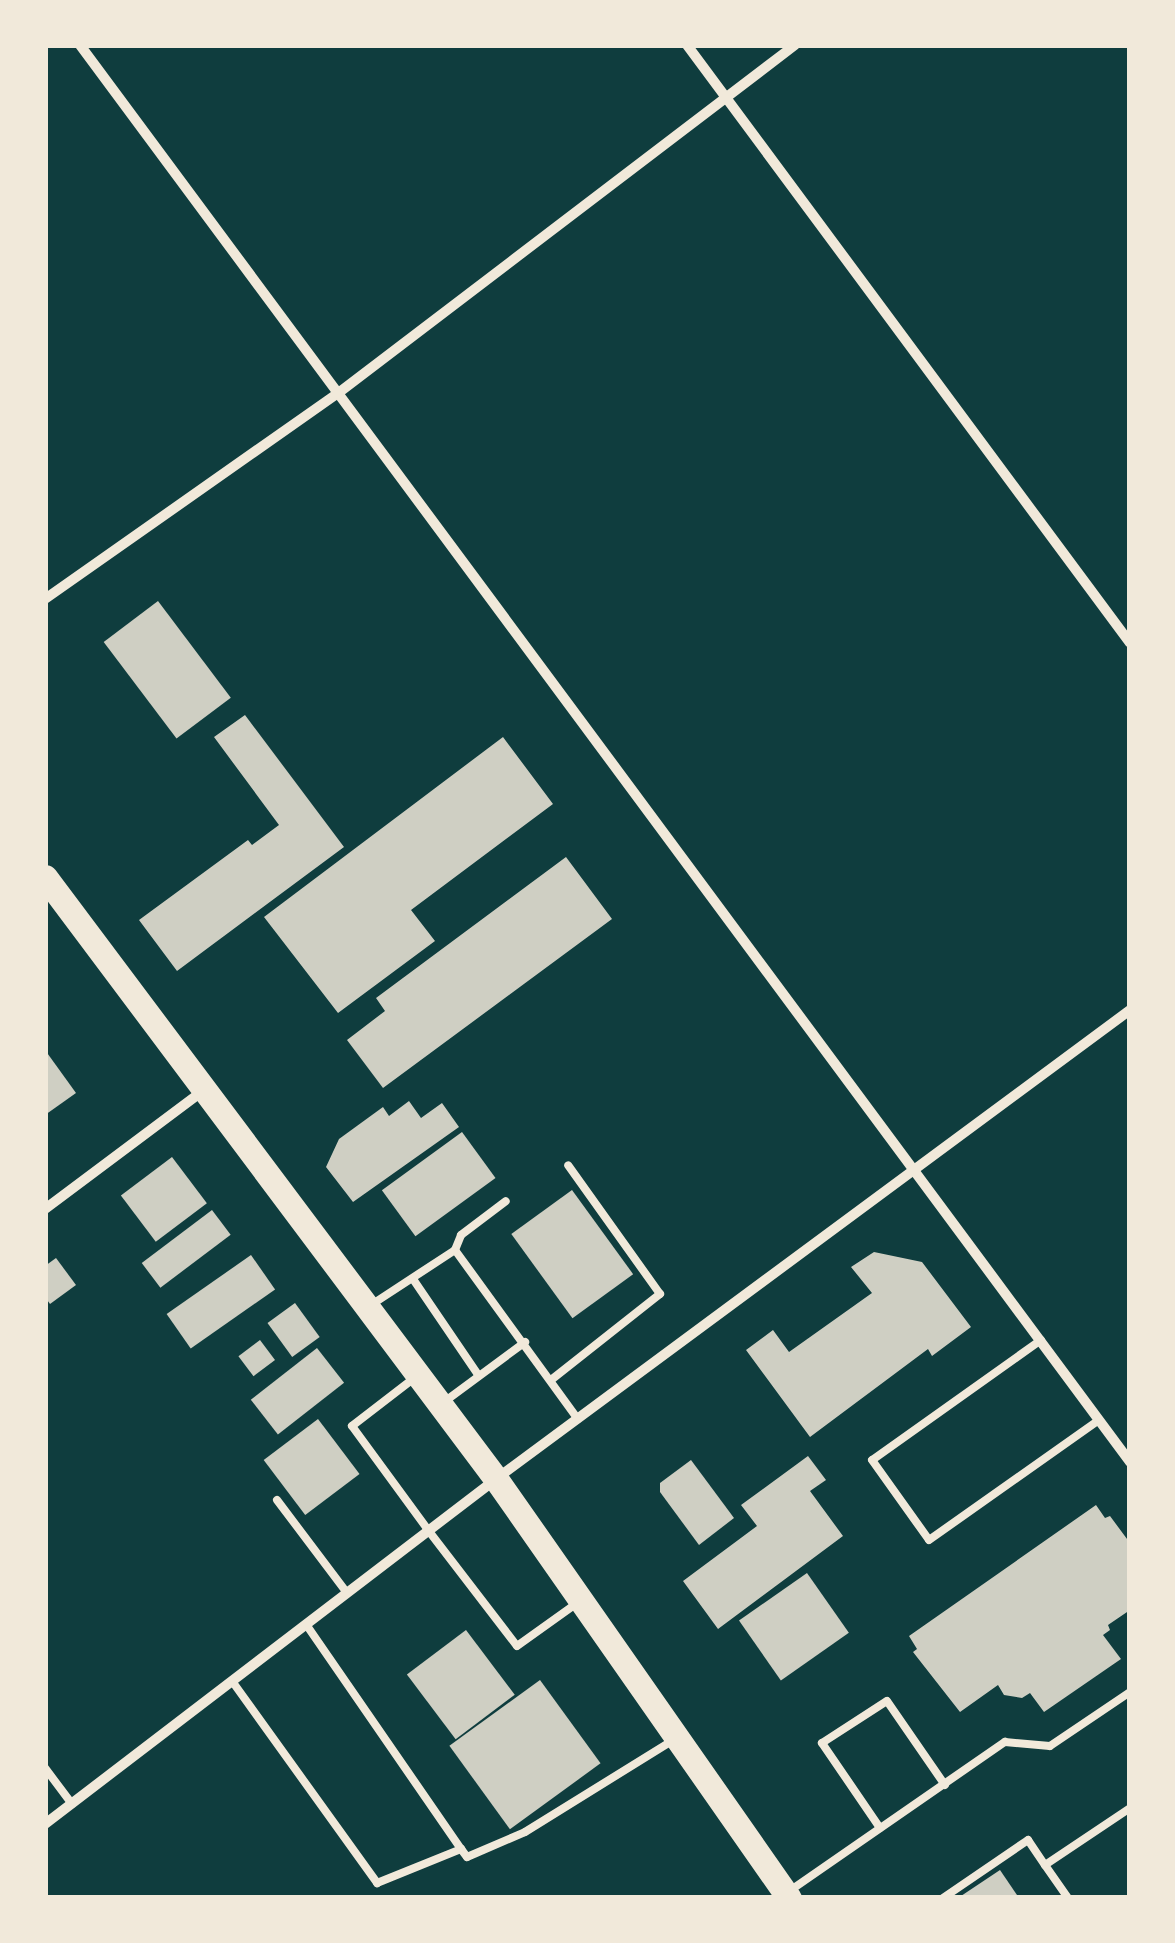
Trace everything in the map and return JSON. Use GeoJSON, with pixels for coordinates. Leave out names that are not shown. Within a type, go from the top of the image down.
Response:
{"type":"FeatureCollection","features":[{"type":"Feature","properties":{"kind":"main road"},"geometry":{"type":"LineString","coordinates":[[45,877],[496,1479],[788,1896]]}},
{"type":"Feature","properties":{"kind":"street"},"geometry":{"type":"LineString","coordinates":[[80,45],[1130,1462]]}},
{"type":"Feature","properties":{"kind":"street"},"geometry":{"type":"LineString","coordinates":[[687,45],[1130,643]]}},
{"type":"Feature","properties":{"kind":"street"},"geometry":{"type":"LineString","coordinates":[[45,599],[337,394],[795,45]]}},
{"type":"Feature","properties":{"kind":"street"},"geometry":{"type":"LineString","coordinates":[[45,1824],[428,1530],[1130,1010]]}},
{"type":"Feature","properties":{"kind":"street"},"geometry":{"type":"LineString","coordinates":[[45,1209],[204,1090]]}},
{"type":"Feature","properties":{"kind":"lane"},"geometry":{"type":"LineString","coordinates":[[551,1380],[660,1294],[568,1165]]}},
{"type":"Feature","properties":{"kind":"lane"},"geometry":{"type":"LineString","coordinates":[[368,1308],[455,1250],[462,1235],[506,1201]]}},
{"type":"Feature","properties":{"kind":"lane"},"geometry":{"type":"LineString","coordinates":[[455,1250],[578,1419]]}},
{"type":"Feature","properties":{"kind":"lane"},"geometry":{"type":"LineString","coordinates":[[413,1279],[479,1376]]}},
{"type":"Feature","properties":{"kind":"lane"},"geometry":{"type":"LineString","coordinates":[[1040,1340],[872,1460],[929,1540],[1099,1420]]}},
{"type":"Feature","properties":{"kind":"lane"},"geometry":{"type":"LineString","coordinates":[[440,1405],[525,1342]]}},
{"type":"Feature","properties":{"kind":"lane"},"geometry":{"type":"LineString","coordinates":[[418,1375],[352,1426],[516,1646],[581,1600]]}},
{"type":"Feature","properties":{"kind":"lane"},"geometry":{"type":"LineString","coordinates":[[276,1500],[347,1593]]}},
{"type":"Feature","properties":{"kind":"lane"},"geometry":{"type":"LineString","coordinates":[[306,1624],[467,1857],[525,1832],[676,1738]]}},
{"type":"Feature","properties":{"kind":"lane"},"geometry":{"type":"LineString","coordinates":[[232,1682],[376,1883],[461,1849]]}},
{"type":"Feature","properties":{"kind":"lane"},"geometry":{"type":"LineString","coordinates":[[788,1896],[1005,1742],[1050,1746],[1130,1692]]}},
{"type":"Feature","properties":{"kind":"lane"},"geometry":{"type":"LineString","coordinates":[[880,1828],[822,1743],[887,1701],[945,1785]]}},
{"type":"Feature","properties":{"kind":"lane"},"geometry":{"type":"LineString","coordinates":[[45,1768],[72,1804]]}},
{"type":"Feature","properties":{"kind":"lane"},"geometry":{"type":"LineString","coordinates":[[1046,1865],[1130,1808]]}},
{"type":"Feature","properties":{"kind":"lane"},"geometry":{"type":"LineString","coordinates":[[944,1898],[1028,1840],[1068,1898]]}},
{"type":"Feature","properties":{"kind":"building"},"geometry":{"type":"Polygon","coordinates":[[[158,601],[231,698],[177,739],[104,642],[158,601]]]}},
{"type":"Feature","properties":{"kind":"building"},"geometry":{"type":"Polygon","coordinates":[[[245,715],[344,847],[177,971],[139,920],[248,840],[252,845],[279,825],[214,737],[245,715]]]}},
{"type":"Feature","properties":{"kind":"building"},"geometry":{"type":"Polygon","coordinates":[[[503,737],[553,804],[411,910],[435,941],[338,1013],[264,917],[503,737]]]}},
{"type":"Feature","properties":{"kind":"building"},"geometry":{"type":"Polygon","coordinates":[[[566,857],[612,919],[383,1088],[347,1040],[385,1011],[376,998],[566,857]]]}},
{"type":"Feature","properties":{"kind":"building"},"geometry":{"type":"Polygon","coordinates":[[[45,1050],[76,1093],[45,1115],[45,1050]]]}},
{"type":"Feature","properties":{"kind":"building"},"geometry":{"type":"Polygon","coordinates":[[[409,1101],[421,1118],[442,1103],[459,1127],[353,1202],[326,1167],[339,1139],[383,1107],[389,1116],[409,1101]]]}},
{"type":"Feature","properties":{"kind":"building"},"geometry":{"type":"Polygon","coordinates":[[[462,1132],[496,1178],[415,1236],[382,1190],[462,1132]]]}},
{"type":"Feature","properties":{"kind":"building"},"geometry":{"type":"Polygon","coordinates":[[[172,1157],[207,1203],[156,1242],[121,1196],[172,1157]]]}},
{"type":"Feature","properties":{"kind":"building"},"geometry":{"type":"Polygon","coordinates":[[[572,1190],[633,1274],[572,1318],[511,1234],[572,1190]]]}},
{"type":"Feature","properties":{"kind":"building"},"geometry":{"type":"Polygon","coordinates":[[[212,1210],[231,1235],[160,1288],[142,1263],[212,1210]]]}},
{"type":"Feature","properties":{"kind":"building"},"geometry":{"type":"Polygon","coordinates":[[[874,1252],[922,1262],[971,1327],[932,1356],[928,1349],[810,1437],[746,1350],[773,1330],[789,1352],[872,1293],[851,1267],[874,1252]]]}},
{"type":"Feature","properties":{"kind":"building"},"geometry":{"type":"Polygon","coordinates":[[[251,1255],[275,1289],[191,1348],[167,1314],[251,1255]]]}},
{"type":"Feature","properties":{"kind":"building"},"geometry":{"type":"Polygon","coordinates":[[[56,1258],[76,1285],[50,1304],[45,1297],[45,1266],[56,1258]]]}},
{"type":"Feature","properties":{"kind":"building"},"geometry":{"type":"Polygon","coordinates":[[[295,1303],[320,1337],[292,1357],[267,1323],[295,1303]]]}},
{"type":"Feature","properties":{"kind":"building"},"geometry":{"type":"Polygon","coordinates":[[[260,1340],[275,1360],[253,1376],[238,1356],[260,1340]]]}},
{"type":"Feature","properties":{"kind":"building"},"geometry":{"type":"Polygon","coordinates":[[[317,1348],[344,1383],[278,1434],[251,1400],[317,1348]]]}},
{"type":"Feature","properties":{"kind":"building"},"geometry":{"type":"Polygon","coordinates":[[[318,1419],[360,1474],[305,1515],[264,1460],[318,1419]]]}},
{"type":"Feature","properties":{"kind":"building"},"geometry":{"type":"Polygon","coordinates":[[[808,1456],[826,1480],[810,1491],[843,1536],[718,1629],[683,1581],[757,1526],[741,1505],[808,1456]]]}},
{"type":"Feature","properties":{"kind":"building"},"geometry":{"type":"Polygon","coordinates":[[[691,1460],[734,1518],[699,1545],[660,1492],[660,1483],[691,1460]]]}},
{"type":"Feature","properties":{"kind":"building"},"geometry":{"type":"Polygon","coordinates":[[[1096,1505],[1105,1518],[1110,1516],[1130,1543],[1130,1610],[1108,1625],[1110,1630],[1103,1635],[1121,1659],[1044,1712],[1030,1693],[1022,1698],[1004,1695],[998,1685],[960,1712],[913,1652],[917,1649],[909,1636],[1096,1505]]]}},
{"type":"Feature","properties":{"kind":"building"},"geometry":{"type":"Polygon","coordinates":[[[807,1573],[849,1633],[781,1680],[739,1621],[807,1573]]]}},
{"type":"Feature","properties":{"kind":"building"},"geometry":{"type":"Polygon","coordinates":[[[466,1630],[515,1695],[456,1739],[407,1675],[466,1630]]]}},
{"type":"Feature","properties":{"kind":"building"},"geometry":{"type":"Polygon","coordinates":[[[540,1680],[601,1763],[510,1829],[449,1746],[540,1680]]]}},
{"type":"Feature","properties":{"kind":"building"},"geometry":{"type":"Polygon","coordinates":[[[1000,1870],[1019,1898],[958,1898],[1000,1870]]]}}]}
